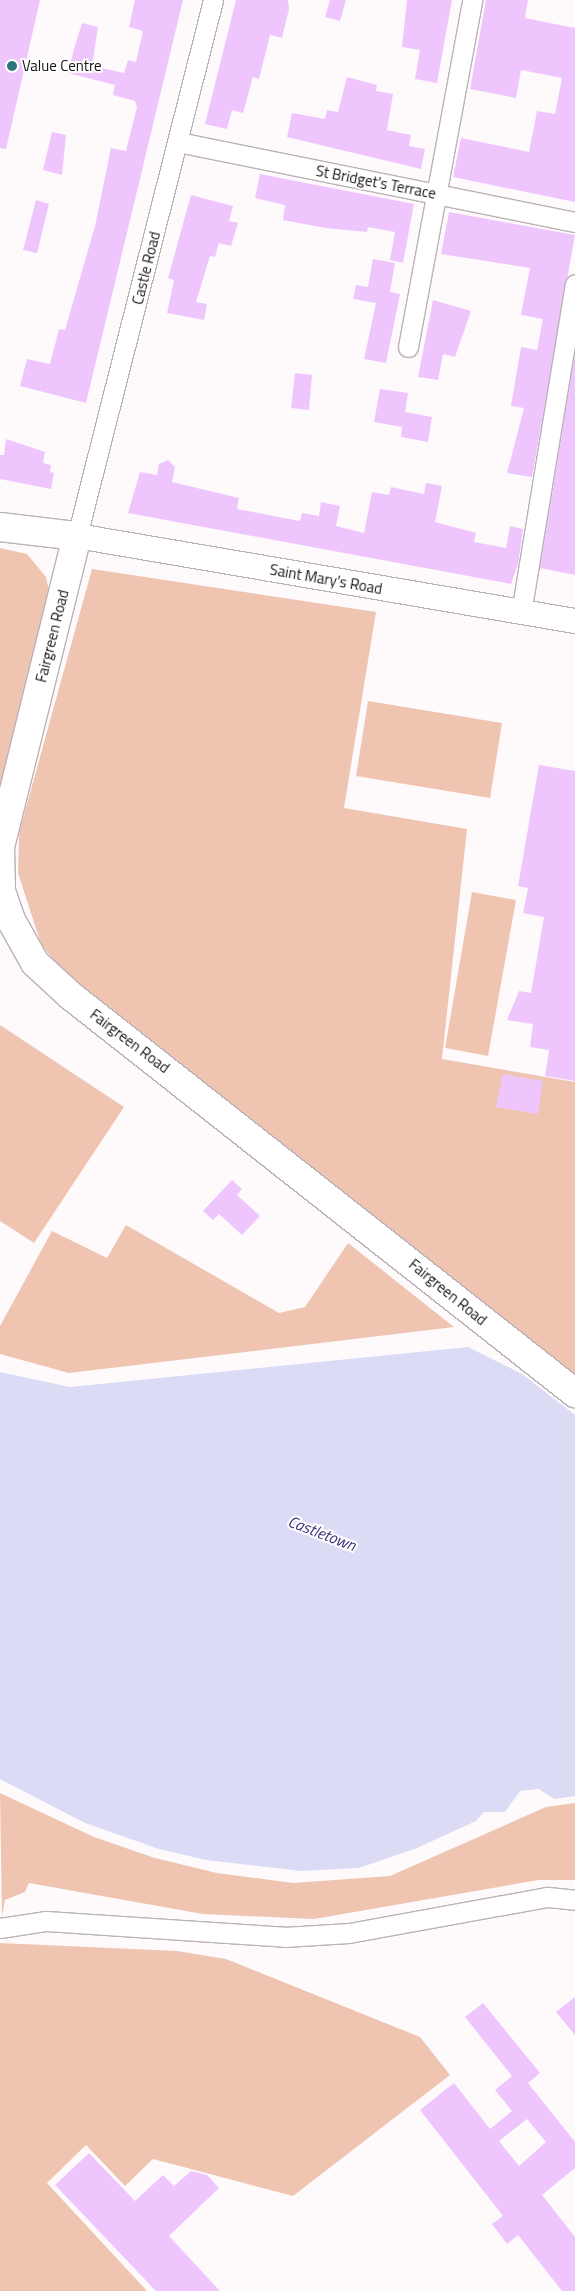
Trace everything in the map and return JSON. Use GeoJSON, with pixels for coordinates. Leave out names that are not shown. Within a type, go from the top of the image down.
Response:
{"type":"FeatureCollection","features":[{"type":"Feature","properties":{"kind":"main road"},"geometry":{"type":"LineString","coordinates":[[0,527],[76,536]]}},
{"type":"Feature","properties":{"kind":"main road","name":"Fairgreen Road"},"geometry":{"type":"LineString","coordinates":[[76,536],[0,846],[1,891],[11,920],[35,963],[70,996],[575,1393]]}},
{"type":"Feature","properties":{"kind":"street","name":"Castle Road"},"geometry":{"type":"LineString","coordinates":[[76,536],[213,0]]}},
{"type":"Feature","properties":{"kind":"street"},"geometry":{"type":"LineString","coordinates":[[408,347],[438,194],[472,0]]}},
{"type":"Feature","properties":{"kind":"street","name":"St Bridget's Terrace"},"geometry":{"type":"LineString","coordinates":[[178,142],[575,222]]}},
{"type":"Feature","properties":{"kind":"street"},"geometry":{"type":"LineString","coordinates":[[521,613],[575,284]]}},
{"type":"Feature","properties":{"kind":"street","name":"Saint Mary's Road"},"geometry":{"type":"LineString","coordinates":[[76,536],[575,621]]}},
{"type":"Feature","properties":{"kind":"street"},"geometry":{"type":"LineString","coordinates":[[0,1928],[46,1921],[284,1937],[350,1933],[548,1897],[575,1900]]}},
{"type":"Feature","properties":{"kind":"shaded area"},"geometry":{"type":"Polygon","coordinates":[[[0,548],[27,554],[46,577],[49,590],[0,807],[0,548]]]}},
{"type":"Feature","properties":{"kind":"shaded area"},"geometry":{"type":"Polygon","coordinates":[[[92,569],[376,612],[344,808],[467,829],[442,1059],[575,1082],[575,1375],[59,967],[41,944],[18,873],[19,833],[92,569]]]}},
{"type":"Feature","properties":{"kind":"shaded area"},"geometry":{"type":"Polygon","coordinates":[[[368,701],[502,723],[490,798],[356,776],[368,701]]]}},
{"type":"Feature","properties":{"kind":"shaded area"},"geometry":{"type":"Polygon","coordinates":[[[472,892],[516,900],[488,1056],[445,1048],[472,892]]]}},
{"type":"Feature","properties":{"kind":"shaded area"},"geometry":{"type":"Polygon","coordinates":[[[0,1025],[124,1107],[34,1243],[0,1221],[0,1025]]]}},
{"type":"Feature","properties":{"kind":"shaded area"},"geometry":{"type":"Polygon","coordinates":[[[126,1225],[279,1313],[305,1307],[348,1243],[454,1327],[69,1373],[0,1354],[0,1326],[52,1231],[107,1258],[126,1225]]]}},
{"type":"Feature","properties":{"kind":"shaded area"},"geometry":{"type":"Polygon","coordinates":[[[0,1793],[94,1837],[155,1858],[217,1873],[293,1883],[390,1876],[546,1807],[575,1803],[575,1880],[538,1880],[314,1919],[203,1914],[29,1883],[25,1892],[5,1900],[2,1917],[0,1793]]]}},
{"type":"Feature","properties":{"kind":"shaded area"},"geometry":{"type":"Polygon","coordinates":[[[0,1943],[177,1951],[226,1959],[420,2037],[450,2075],[293,2196],[153,2159],[125,2186],[86,2145],[47,2183],[147,2291],[0,2291],[0,1943]]]}},
{"type":"Feature","properties":{"kind":"water","name":"Castletown"},"geometry":{"type":"Polygon","coordinates":[[[468,1347],[522,1374],[575,1415],[575,1796],[554,1799],[539,1789],[520,1791],[505,1812],[484,1812],[476,1821],[417,1848],[359,1868],[301,1871],[206,1860],[159,1849],[85,1823],[0,1779],[0,1372],[70,1387],[468,1347]]]}},
{"type":"Feature","properties":{"kind":"building","name":"Value Centre"},"geometry":{"type":"Polygon","coordinates":[[[0,0],[40,0],[6,149],[0,148],[0,0]]]}},
{"type":"Feature","properties":{"kind":"building"},"geometry":{"type":"Polygon","coordinates":[[[135,0],[183,0],[86,403],[20,386],[27,359],[50,364],[59,329],[65,330],[95,226],[111,148],[126,151],[137,107],[135,101],[113,95],[115,85],[68,73],[74,49],[82,23],[98,27],[92,66],[124,73],[128,60],[136,62],[143,31],[129,27],[135,0]]]}},
{"type":"Feature","properties":{"kind":"building"},"geometry":{"type":"Polygon","coordinates":[[[236,0],[288,0],[289,9],[282,38],[270,35],[259,79],[253,77],[243,113],[232,110],[227,129],[205,124],[236,0]]]}},
{"type":"Feature","properties":{"kind":"building"},"geometry":{"type":"Polygon","coordinates":[[[330,0],[346,0],[340,21],[325,17],[330,0]]]}},
{"type":"Feature","properties":{"kind":"building"},"geometry":{"type":"Polygon","coordinates":[[[407,0],[452,0],[437,83],[415,79],[420,50],[402,47],[407,0]]]}},
{"type":"Feature","properties":{"kind":"building"},"geometry":{"type":"Polygon","coordinates":[[[486,0],[528,0],[525,18],[575,28],[575,202],[453,177],[461,138],[529,152],[537,111],[555,114],[562,78],[521,70],[516,98],[470,89],[486,0]]]}},
{"type":"Feature","properties":{"kind":"building"},"geometry":{"type":"Polygon","coordinates":[[[347,77],[377,85],[376,91],[393,94],[387,130],[411,135],[409,146],[425,149],[421,169],[287,137],[292,113],[325,119],[327,110],[338,112],[347,77]]]}},
{"type":"Feature","properties":{"kind":"building"},"geometry":{"type":"Polygon","coordinates":[[[52,132],[66,135],[62,175],[43,170],[52,132]]]}},
{"type":"Feature","properties":{"kind":"building"},"geometry":{"type":"Polygon","coordinates":[[[260,174],[414,204],[403,263],[390,260],[395,232],[368,227],[367,232],[326,228],[283,220],[285,205],[255,198],[260,174]]]}},
{"type":"Feature","properties":{"kind":"building"},"geometry":{"type":"Polygon","coordinates":[[[191,195],[233,206],[229,221],[238,223],[231,246],[219,243],[215,257],[210,256],[196,302],[207,304],[204,320],[167,313],[174,280],[168,278],[191,195]]]}},
{"type":"Feature","properties":{"kind":"building"},"geometry":{"type":"Polygon","coordinates":[[[36,200],[49,204],[37,253],[23,250],[36,200]]]}},
{"type":"Feature","properties":{"kind":"building"},"geometry":{"type":"Polygon","coordinates":[[[449,212],[575,235],[532,477],[507,473],[524,408],[511,406],[521,347],[537,350],[543,319],[521,315],[530,268],[441,254],[449,212]]]}},
{"type":"Feature","properties":{"kind":"building"},"geometry":{"type":"Polygon","coordinates":[[[373,259],[395,263],[390,292],[400,294],[386,363],[364,359],[376,303],[353,299],[356,285],[368,287],[373,259]]]}},
{"type":"Feature","properties":{"kind":"building"},"geometry":{"type":"Polygon","coordinates":[[[433,300],[471,311],[455,357],[443,354],[438,380],[418,377],[433,300]]]}},
{"type":"Feature","properties":{"kind":"building"},"geometry":{"type":"Polygon","coordinates":[[[575,353],[575,575],[540,568],[575,353]]]}},
{"type":"Feature","properties":{"kind":"building"},"geometry":{"type":"Polygon","coordinates":[[[295,373],[312,375],[309,410],[291,408],[295,373]]]}},
{"type":"Feature","properties":{"kind":"building"},"geometry":{"type":"Polygon","coordinates":[[[380,389],[408,393],[405,412],[432,417],[428,442],[401,437],[402,427],[374,422],[380,389]]]}},
{"type":"Feature","properties":{"kind":"building"},"geometry":{"type":"Polygon","coordinates":[[[6,439],[45,452],[43,463],[51,465],[50,472],[54,473],[51,489],[0,479],[0,455],[4,455],[6,439]]]}},
{"type":"Feature","properties":{"kind":"building"},"geometry":{"type":"Polygon","coordinates":[[[168,460],[175,467],[172,482],[239,498],[237,509],[300,521],[302,513],[319,516],[321,502],[340,506],[336,526],[364,533],[372,492],[389,495],[391,487],[424,494],[426,483],[442,486],[435,522],[476,533],[474,542],[506,548],[510,526],[523,529],[518,564],[511,584],[128,513],[140,472],[157,475],[159,464],[168,460]]]}},
{"type":"Feature","properties":{"kind":"building"},"geometry":{"type":"Polygon","coordinates":[[[539,765],[575,771],[575,1081],[545,1076],[549,1050],[530,1047],[533,1024],[507,1020],[519,991],[531,993],[544,917],[523,913],[528,888],[518,886],[539,765]]]}},
{"type":"Feature","properties":{"kind":"building"},"geometry":{"type":"Polygon","coordinates":[[[503,1074],[543,1081],[538,1114],[496,1107],[503,1074]]]}},
{"type":"Feature","properties":{"kind":"building"},"geometry":{"type":"Polygon","coordinates":[[[232,1180],[242,1189],[237,1195],[260,1216],[242,1235],[219,1214],[213,1220],[203,1211],[232,1180]]]}},
{"type":"Feature","properties":{"kind":"building"},"geometry":{"type":"Polygon","coordinates":[[[575,1997],[575,2035],[556,2012],[575,1997]]]}},
{"type":"Feature","properties":{"kind":"building"},"geometry":{"type":"Polygon","coordinates":[[[483,2003],[540,2073],[528,2083],[575,2142],[575,2168],[542,2195],[575,2237],[575,2291],[562,2291],[518,2235],[507,2244],[492,2224],[503,2216],[420,2110],[454,2083],[490,2129],[512,2111],[495,2090],[512,2076],[465,2017],[483,2003]],[[527,2119],[499,2141],[519,2166],[546,2142],[527,2119]]]}},
{"type":"Feature","properties":{"kind":"building"},"geometry":{"type":"Polygon","coordinates":[[[89,2153],[135,2201],[163,2175],[174,2186],[191,2171],[207,2175],[219,2188],[169,2236],[220,2291],[156,2291],[55,2185],[89,2153]]]}},
{"type":"Feature","properties":{"kind":"place","name":"Value Centre"},"geometry":{"type":"Point","coordinates":[12,66]}}]}
